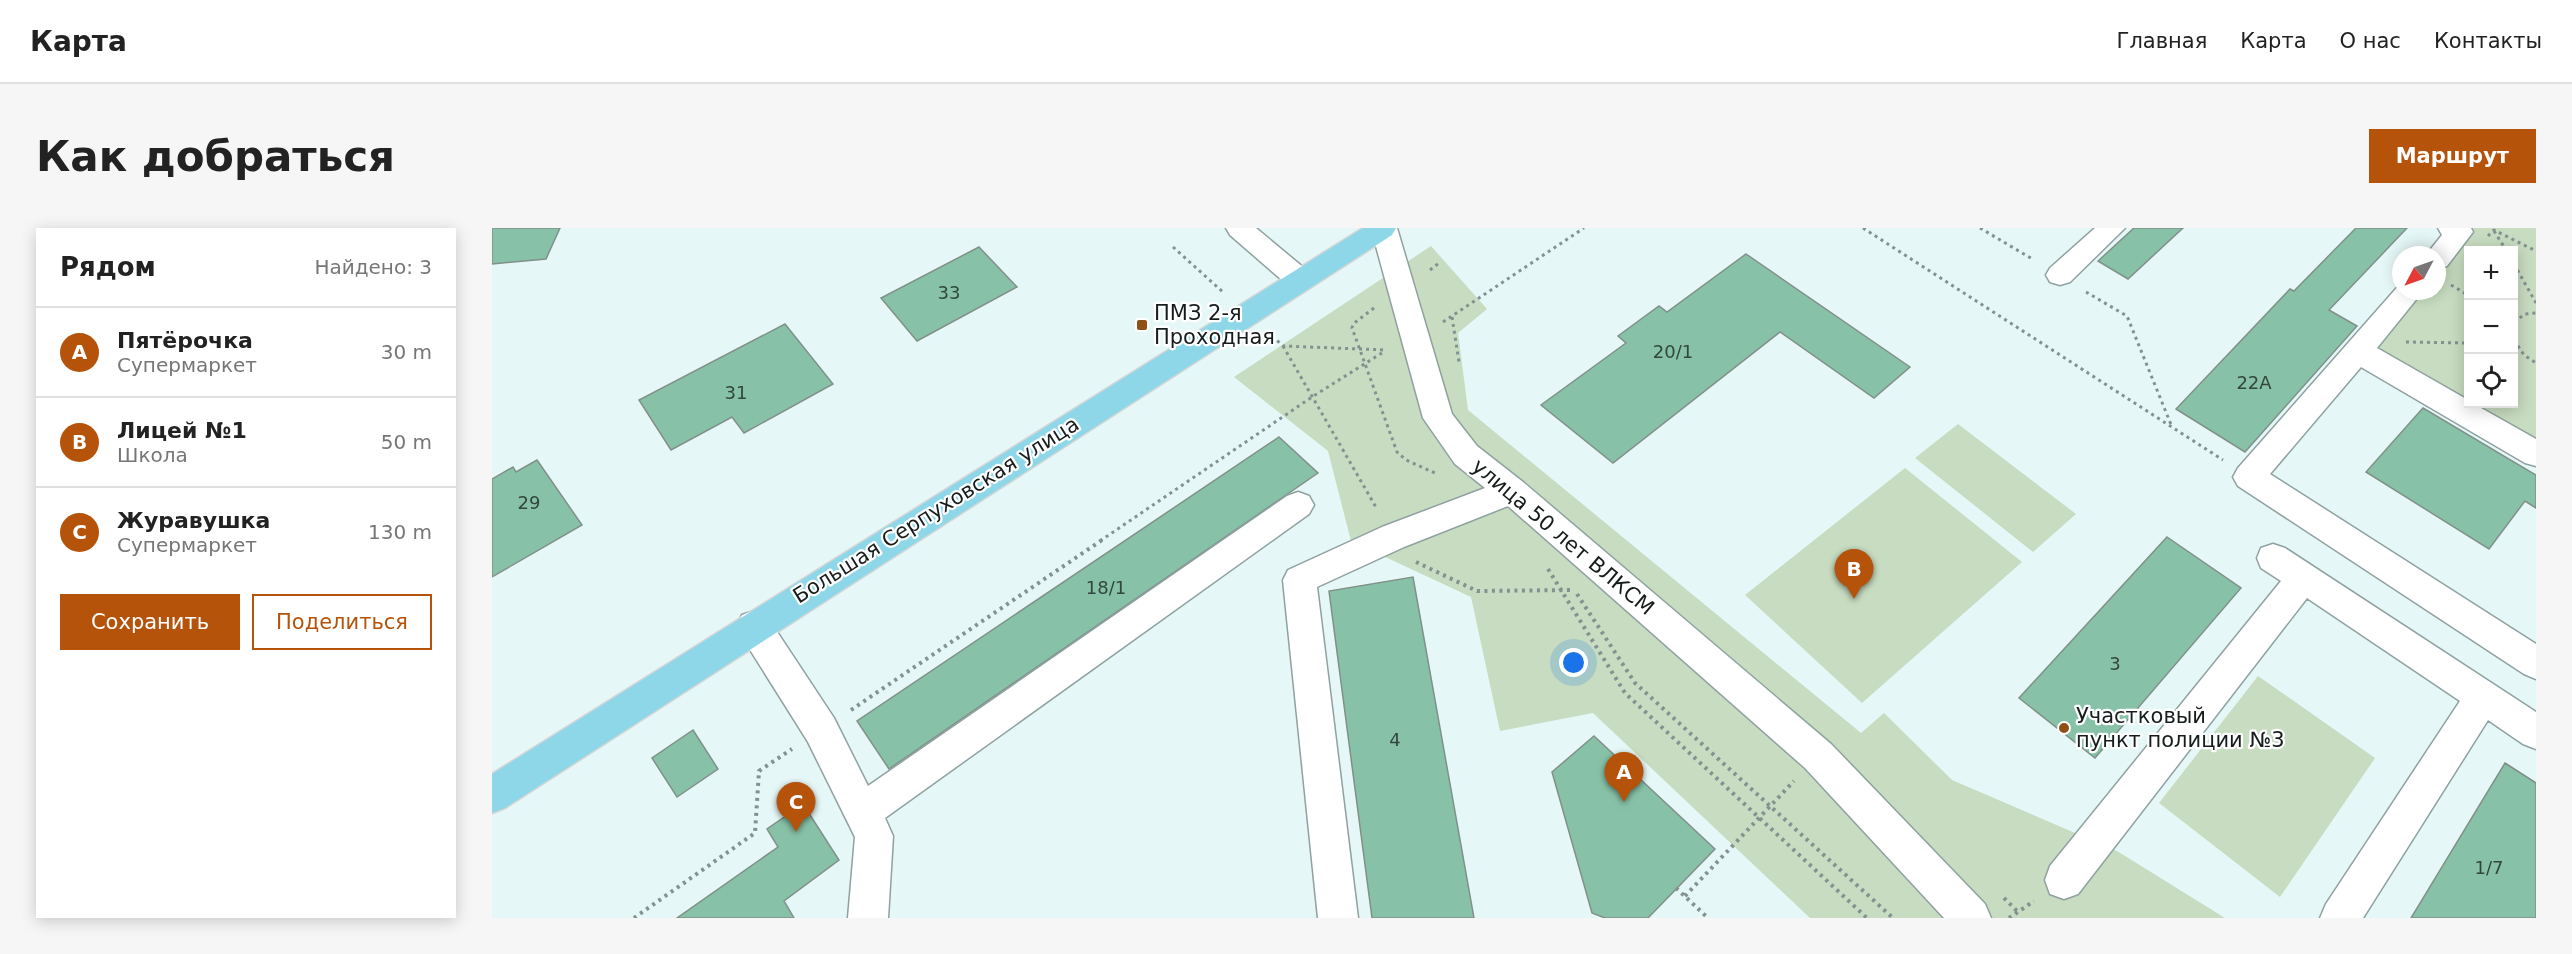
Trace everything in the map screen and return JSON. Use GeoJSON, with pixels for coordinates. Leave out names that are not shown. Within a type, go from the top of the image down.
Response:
{"type":"FeatureCollection","features":[{"type":"Feature","properties":{"kind":"main road","name":"Большая Серпуховская улица"},"geometry":{"type":"LineString","coordinates":[[492,795],[754,626],[1383,228]]}},
{"type":"Feature","properties":{"kind":"street"},"geometry":{"type":"LineString","coordinates":[[1239,228],[1300,280]]}},
{"type":"Feature","properties":{"kind":"street","name":"улица 50 лет ВЛКСМ"},"geometry":{"type":"LineString","coordinates":[[1383,228],[1438,418],[1466,455],[1512,491],[1831,768],[1971,918]]}},
{"type":"Feature","properties":{"kind":"street"},"geometry":{"type":"LineString","coordinates":[[2060,275],[2112,228]]}},
{"type":"Feature","properties":{"kind":"street"},"geometry":{"type":"LineString","coordinates":[[2446,272],[2464,233]]}},
{"type":"Feature","properties":{"kind":"street"},"geometry":{"type":"LineString","coordinates":[[2401,300],[2249,477],[2536,663]]}},
{"type":"Feature","properties":{"kind":"street"},"geometry":{"type":"LineString","coordinates":[[2362,346],[2536,453]]}},
{"type":"Feature","properties":{"kind":"street"},"geometry":{"type":"LineString","coordinates":[[1338,918],[1299,579],[1393,537],[1512,491]]}},
{"type":"Feature","properties":{"kind":"street"},"geometry":{"type":"LineString","coordinates":[[862,812],[1298,505]]}},
{"type":"Feature","properties":{"kind":"street"},"geometry":{"type":"LineString","coordinates":[[2272,558],[2536,732]]}},
{"type":"Feature","properties":{"kind":"street"},"geometry":{"type":"LineString","coordinates":[[2064,880],[2302,578]]}},
{"type":"Feature","properties":{"kind":"street"},"geometry":{"type":"LineString","coordinates":[[754,626],[821,730],[874,836],[868,918]]}},
{"type":"Feature","properties":{"kind":"street"},"geometry":{"type":"LineString","coordinates":[[2340,918],[2483,697]]}},
{"type":"Feature","properties":{"kind":"path"},"geometry":{"type":"LineString","coordinates":[[633,918],[755,833],[759,771],[1365,364],[1452,317],[1584,228]]}},
{"type":"Feature","properties":{"kind":"path"},"geometry":{"type":"LineString","coordinates":[[1863,228],[2249,477]]}},
{"type":"Feature","properties":{"kind":"path"},"geometry":{"type":"LineString","coordinates":[[1980,228],[2127,316],[2172,427]]}},
{"type":"Feature","properties":{"kind":"path"},"geometry":{"type":"LineString","coordinates":[[2464,233],[2493,229],[2536,251]]}},
{"type":"Feature","properties":{"kind":"path"},"geometry":{"type":"LineString","coordinates":[[2493,229],[2504,246]]}},
{"type":"Feature","properties":{"kind":"path"},"geometry":{"type":"LineString","coordinates":[[1439,263],[1353,324],[1397,452],[1406,460],[1446,477]]}},
{"type":"Feature","properties":{"kind":"path"},"geometry":{"type":"LineString","coordinates":[[2518,271],[2536,303]]}},
{"type":"Feature","properties":{"kind":"path"},"geometry":{"type":"LineString","coordinates":[[2518,318],[2525,314],[2536,313]]}},
{"type":"Feature","properties":{"kind":"path"},"geometry":{"type":"LineString","coordinates":[[2362,346],[2464,343]]}},
{"type":"Feature","properties":{"kind":"path"},"geometry":{"type":"LineString","coordinates":[[2518,346],[2536,363]]}},
{"type":"Feature","properties":{"kind":"path"},"geometry":{"type":"LineString","coordinates":[[1542,561],[1625,693],[1867,918]]}},
{"type":"Feature","properties":{"kind":"path"},"geometry":{"type":"LineString","coordinates":[[1574,590],[1635,683],[1893,918]]}},
{"type":"Feature","properties":{"kind":"path"},"geometry":{"type":"LineString","coordinates":[[1685,896],[1770,806],[1831,768]]}},
{"type":"Feature","properties":{"kind":"path"},"geometry":{"type":"LineString","coordinates":[[1676,888],[1708,918]]}},
{"type":"Feature","properties":{"kind":"green space"},"geometry":{"type":"Polygon","coordinates":[[[2474,228],[2536,228],[2536,440],[2478,408],[2518,408],[2518,246],[2464,246],[2464,400],[2369,346],[2410,300],[2446,300],[2446,260],[2474,228]]]}},
{"type":"Feature","properties":{"kind":"green space"},"geometry":{"type":"Polygon","coordinates":[[[1431,246],[1487,309],[1458,333],[1468,410],[1861,733],[1884,713],[1952,780],[2117,851],[2225,918],[1810,918],[1593,713],[1500,731],[1471,597],[1351,541],[1328,451],[1234,377],[1431,246]]]}},
{"type":"Feature","properties":{"kind":"green space"},"geometry":{"type":"Polygon","coordinates":[[[1958,424],[2076,514],[2033,552],[1915,458],[1958,424]]]}},
{"type":"Feature","properties":{"kind":"green space"},"geometry":{"type":"Polygon","coordinates":[[[1905,468],[2022,562],[1862,703],[1745,595],[1905,468]]]}},
{"type":"Feature","properties":{"kind":"green space"},"geometry":{"type":"Polygon","coordinates":[[[2258,676],[2375,758],[2280,897],[2159,803],[2258,676]]]}},
{"type":"Feature","properties":{"kind":"building"},"geometry":{"type":"Polygon","coordinates":[[[492,228],[560,228],[546,259],[492,264],[492,228]]]}},
{"type":"Feature","properties":{"kind":"building"},"geometry":{"type":"Polygon","coordinates":[[[2134,228],[2183,228],[2128,279],[2098,261],[2134,228]]]}},
{"type":"Feature","properties":{"kind":"building"},"geometry":{"type":"Polygon","coordinates":[[[2356,228],[2407,228],[2329,310],[2357,326],[2245,452],[2176,409],[2290,289],[2294,291],[2356,228]]]}},
{"type":"Feature","properties":{"kind":"building"},"geometry":{"type":"Polygon","coordinates":[[[979,247],[1017,287],[917,341],[881,298],[979,247]]]}},
{"type":"Feature","properties":{"kind":"building"},"geometry":{"type":"Polygon","coordinates":[[[1746,254],[1910,367],[1874,398],[1780,332],[1613,463],[1541,405],[1626,343],[1618,336],[1659,306],[1667,312],[1746,254]]]}},
{"type":"Feature","properties":{"kind":"building"},"geometry":{"type":"Polygon","coordinates":[[[785,324],[833,384],[744,433],[732,417],[671,450],[639,400],[785,324]]]}},
{"type":"Feature","properties":{"kind":"building"},"geometry":{"type":"Polygon","coordinates":[[[2423,408],[2536,475],[2536,508],[2525,501],[2489,549],[2366,472],[2423,408]]]}},
{"type":"Feature","properties":{"kind":"building"},"geometry":{"type":"Polygon","coordinates":[[[1279,437],[1318,473],[889,769],[857,721],[1279,437]]]}},
{"type":"Feature","properties":{"kind":"building"},"geometry":{"type":"Polygon","coordinates":[[[537,460],[582,525],[492,577],[492,479],[513,467],[516,472],[537,460]]]}},
{"type":"Feature","properties":{"kind":"building"},"geometry":{"type":"Polygon","coordinates":[[[2167,537],[2241,588],[2095,758],[2019,698],[2167,537]]]}},
{"type":"Feature","properties":{"kind":"building"},"geometry":{"type":"Polygon","coordinates":[[[1413,577],[1474,918],[1372,918],[1329,591],[1413,577]]]}},
{"type":"Feature","properties":{"kind":"building"},"geometry":{"type":"Polygon","coordinates":[[[693,730],[718,769],[677,797],[652,758],[693,730]]]}},
{"type":"Feature","properties":{"kind":"building"},"geometry":{"type":"Polygon","coordinates":[[[1594,736],[1715,849],[1648,918],[1605,918],[1592,913],[1552,772],[1594,736]]]}},
{"type":"Feature","properties":{"kind":"building"},"geometry":{"type":"Polygon","coordinates":[[[2505,763],[2536,783],[2536,918],[2411,918],[2505,763]]]}},
{"type":"Feature","properties":{"kind":"building"},"geometry":{"type":"Polygon","coordinates":[[[803,804],[839,860],[784,901],[794,918],[677,918],[778,847],[767,829],[803,804]]]}},
{"type":"Feature","properties":{"kind":"place","name":"ПМЗ 2-я Проходная"},"geometry":{"type":"Point","coordinates":[1142,325]}},
{"type":"Feature","properties":{"kind":"place","name":"Лицей №1"},"geometry":{"type":"Point","coordinates":[1854,599]}},
{"type":"Feature","properties":{"kind":"place","name":"Участковый пункт полиции №3"},"geometry":{"type":"Point","coordinates":[2064,728]}},
{"type":"Feature","properties":{"kind":"place","name":"Пятёрочка"},"geometry":{"type":"Point","coordinates":[1624,802]}},
{"type":"Feature","properties":{"kind":"place","name":"Журавушка"},"geometry":{"type":"Point","coordinates":[796,832]}}]}
